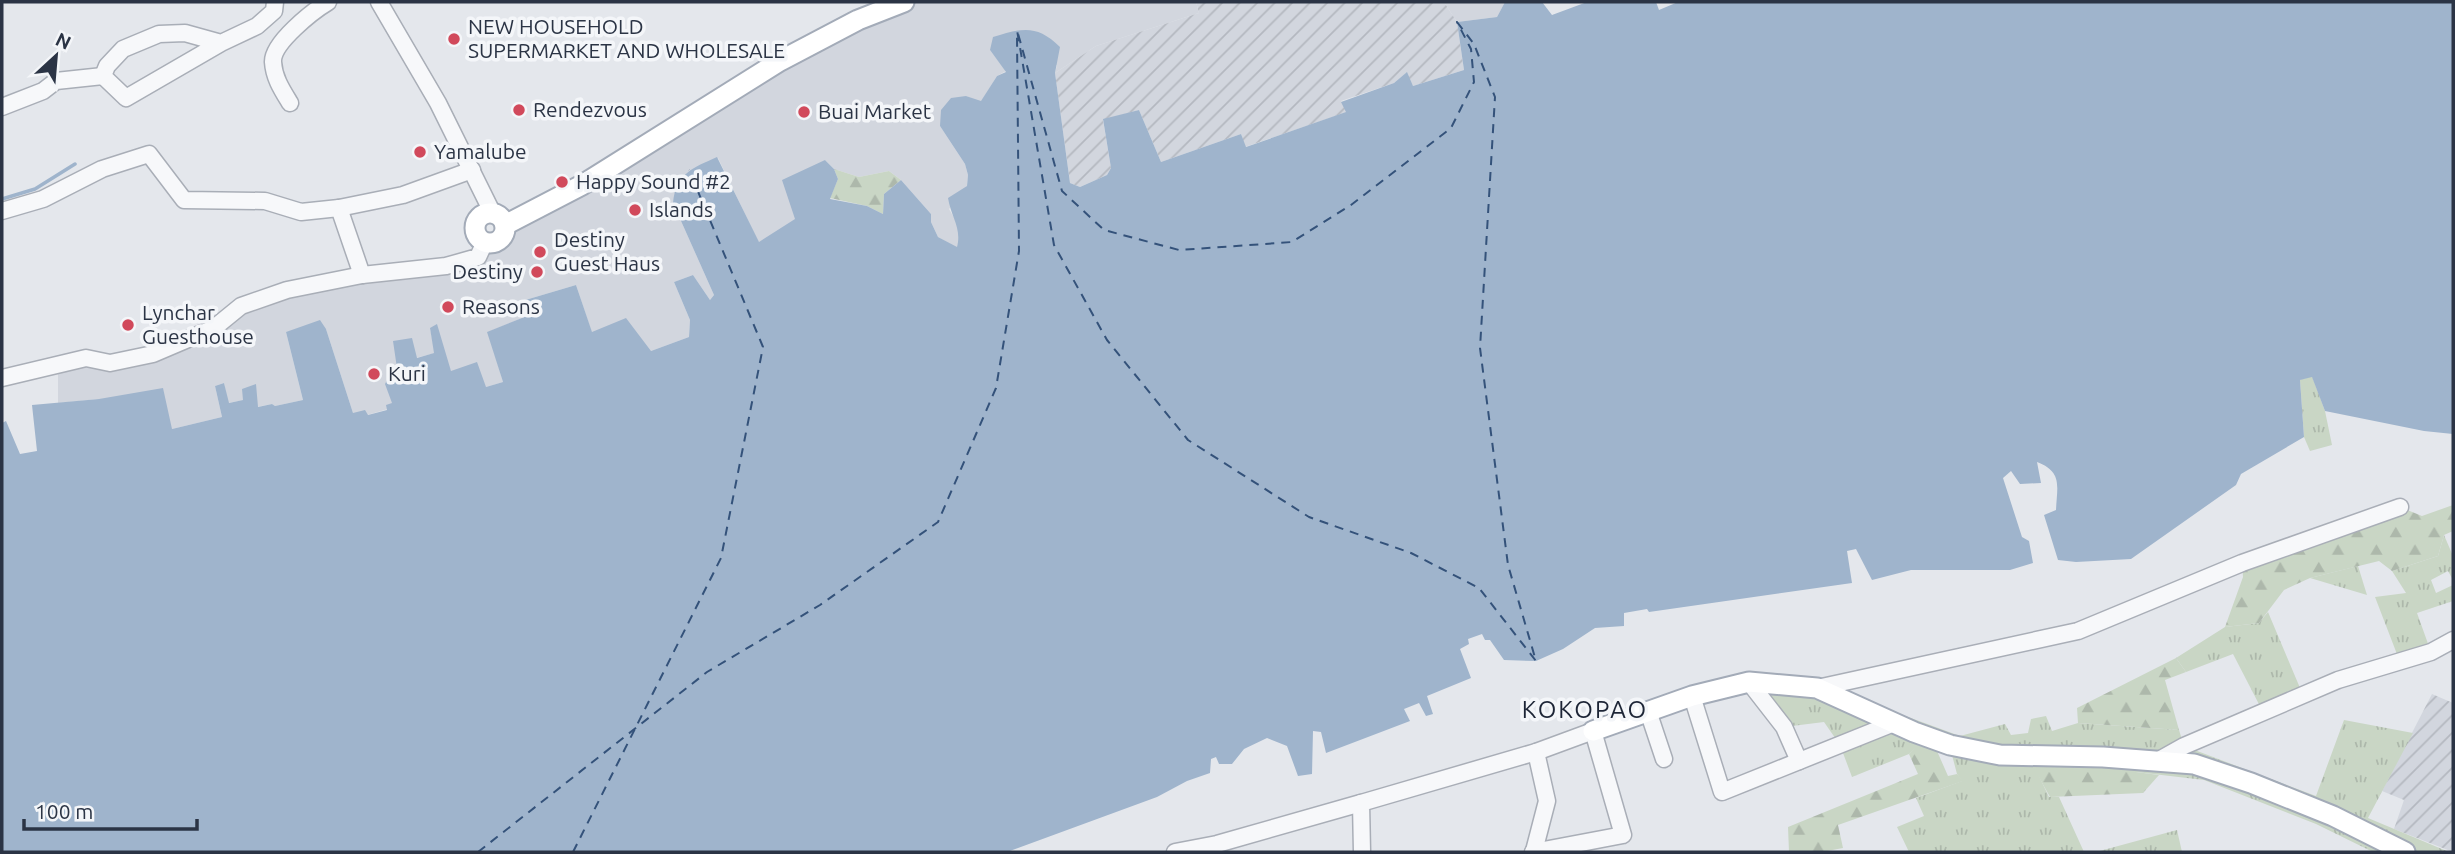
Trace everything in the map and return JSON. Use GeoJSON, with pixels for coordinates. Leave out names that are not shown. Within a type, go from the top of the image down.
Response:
{"type":"FeatureCollection","features":[{"type":"Feature","properties":{"kind":"main road"},"geometry":{"type":"LineString","coordinates":[[485,242],[480,239],[475,227],[481,216],[499,220],[582,185],[780,61],[858,20],[904,2]]}},
{"type":"Feature","properties":{"kind":"main road"},"geometry":{"type":"LineString","coordinates":[[1592,731],[1692,696],[1749,682],[1816,688],[1950,745],[2000,755],[2159,760],[2194,764],[2251,783],[2333,816],[2405,852]]}},
{"type":"Feature","properties":{"kind":"street"},"geometry":{"type":"LineString","coordinates":[[103,76],[126,98],[221,43],[257,26],[274,11],[275,2]]}},
{"type":"Feature","properties":{"kind":"street"},"geometry":{"type":"LineString","coordinates":[[290,103],[278,84],[273,61],[275,52],[285,38],[328,2]]}},
{"type":"Feature","properties":{"kind":"street"},"geometry":{"type":"LineString","coordinates":[[379,2],[438,103],[499,220]]}},
{"type":"Feature","properties":{"kind":"street"},"geometry":{"type":"LineString","coordinates":[[103,76],[107,66],[122,49],[159,34],[185,33],[221,43]]}},
{"type":"Feature","properties":{"kind":"street"},"geometry":{"type":"LineString","coordinates":[[2,107],[43,91],[56,82],[103,76]]}},
{"type":"Feature","properties":{"kind":"street"},"geometry":{"type":"LineString","coordinates":[[2,211],[43,199],[102,169],[149,154],[184,200],[265,201],[301,212],[339,208],[403,195],[472,170]]}},
{"type":"Feature","properties":{"kind":"street"},"geometry":{"type":"LineString","coordinates":[[339,208],[362,275]]}},
{"type":"Feature","properties":{"kind":"street"},"geometry":{"type":"LineString","coordinates":[[2,378],[86,358],[110,363],[153,354],[214,328],[241,306],[287,290],[362,275],[446,265],[478,257],[485,242]]}},
{"type":"Feature","properties":{"kind":"street"},"geometry":{"type":"LineString","coordinates":[[1816,688],[2078,631],[2242,563],[2400,507]]}},
{"type":"Feature","properties":{"kind":"street"},"geometry":{"type":"LineString","coordinates":[[2159,760],[2184,746],[2338,680],[2431,652],[2453,640]]}},
{"type":"Feature","properties":{"kind":"street"},"geometry":{"type":"LineString","coordinates":[[1749,682],[1784,727],[1799,761]]}},
{"type":"Feature","properties":{"kind":"street"},"geometry":{"type":"LineString","coordinates":[[1692,696],[1722,792],[1894,723]]}},
{"type":"Feature","properties":{"kind":"street"},"geometry":{"type":"LineString","coordinates":[[1648,710],[1664,759]]}},
{"type":"Feature","properties":{"kind":"street"},"geometry":{"type":"LineString","coordinates":[[1175,852],[1214,848],[1536,751],[1592,731],[1623,835],[1534,851],[1547,801],[1536,751]]}},
{"type":"Feature","properties":{"kind":"street"},"geometry":{"type":"LineString","coordinates":[[1361,803],[1362,852]]}},
{"type":"Feature","properties":{"kind":"shaded area"},"geometry":{"type":"Polygon","coordinates":[[[904,2],[1196,2],[1199,13],[1096,46],[1055,73],[1057,65],[990,50],[1006,71],[997,76],[981,102],[966,96],[940,126],[965,164],[968,175],[967,186],[949,209],[959,226],[957,248],[938,237],[931,222],[931,214],[901,180],[889,171],[859,177],[834,169],[825,160],[796,219],[759,243],[718,158],[673,203],[714,295],[710,300],[693,275],[674,282],[690,320],[689,337],[651,351],[592,333],[576,285],[522,301],[527,316],[488,332],[503,382],[486,387],[451,371],[430,328],[435,353],[416,358],[399,375],[388,409],[367,415],[353,413],[326,329],[286,332],[303,400],[257,407],[255,385],[244,400],[228,403],[224,383],[215,386],[222,417],[172,429],[99,399],[58,403],[58,365],[153,354],[241,306],[446,266],[498,241],[505,230],[738,90],[904,2]]]}},
{"type":"Feature","properties":{"kind":"shaded area"},"geometry":{"type":"Polygon","coordinates":[[[1196,2],[1444,2],[1457,22],[1464,70],[1413,86],[1406,73],[1394,83],[1341,101],[1347,112],[1245,147],[1241,134],[1161,162],[1139,110],[1103,120],[1111,168],[1107,175],[1080,187],[1070,183],[1055,73],[1096,46],[1199,13],[1196,2]]]}},
{"type":"Feature","properties":{"kind":"shaded area"},"geometry":{"type":"Polygon","coordinates":[[[1444,2],[1505,2],[1497,17],[1457,22],[1444,2]]]}},
{"type":"Feature","properties":{"kind":"shaded area"},"geometry":{"type":"Polygon","coordinates":[[[2432,694],[2453,703],[2453,852],[2394,829],[2404,800],[2382,791],[2432,694]]]}},
{"type":"Feature","properties":{"kind":"green space"},"geometry":{"type":"Polygon","coordinates":[[[834,169],[859,177],[889,171],[901,180],[884,194],[883,214],[867,206],[830,198],[838,179],[834,169]]]}},
{"type":"Feature","properties":{"kind":"green space"},"geometry":{"type":"Polygon","coordinates":[[[2312,376],[2325,411],[2332,445],[2310,451],[2304,437],[2300,380],[2312,376]]]}},
{"type":"Feature","properties":{"kind":"green space"},"geometry":{"type":"Polygon","coordinates":[[[2453,505],[2453,531],[2444,535],[2438,556],[2392,571],[2379,561],[2310,578],[2284,590],[2259,623],[2225,627],[2243,577],[2242,563],[2400,507],[2422,516],[2453,505]]]}},
{"type":"Feature","properties":{"kind":"green space"},"geometry":{"type":"Polygon","coordinates":[[[2444,535],[2453,556],[2453,580],[2448,571],[2431,580],[2436,593],[2453,585],[2453,601],[2417,613],[2431,652],[2400,662],[2375,597],[2406,593],[2392,571],[2438,556],[2444,535]]]}},
{"type":"Feature","properties":{"kind":"green space"},"geometry":{"type":"Polygon","coordinates":[[[2358,566],[2367,595],[2310,578],[2358,566]]]}},
{"type":"Feature","properties":{"kind":"green space"},"geometry":{"type":"Polygon","coordinates":[[[2268,612],[2303,695],[2263,712],[2233,654],[2186,672],[2176,658],[2225,627],[2259,623],[2268,612]]]}},
{"type":"Feature","properties":{"kind":"green space"},"geometry":{"type":"Polygon","coordinates":[[[2176,658],[2186,672],[2165,680],[2179,730],[2078,723],[2077,708],[2176,658]]]}},
{"type":"Feature","properties":{"kind":"green space"},"geometry":{"type":"Polygon","coordinates":[[[1749,682],[1817,688],[1894,723],[1900,714],[1960,736],[2005,724],[2011,735],[2028,733],[2031,719],[2046,716],[2052,731],[2078,723],[2179,730],[2184,746],[2316,796],[2344,720],[2413,733],[2368,818],[2449,852],[2373,852],[2316,824],[2204,780],[2136,772],[2037,772],[2049,797],[2059,797],[2084,852],[1909,852],[1897,827],[1924,816],[1916,798],[1962,781],[1957,774],[1952,755],[1918,745],[1909,754],[1852,777],[1840,745],[1824,722],[1784,727],[1749,682]]]}},
{"type":"Feature","properties":{"kind":"green space"},"geometry":{"type":"Polygon","coordinates":[[[1917,745],[1937,751],[1948,776],[1957,774],[1963,781],[1838,825],[1843,848],[1822,852],[1789,852],[1788,827],[1918,774],[1909,754],[1917,745]]]}},
{"type":"Feature","properties":{"kind":"green space"},"geometry":{"type":"Polygon","coordinates":[[[2036,772],[2136,772],[2159,775],[2143,793],[2050,797],[2036,772]]]}},
{"type":"Feature","properties":{"kind":"green space"},"geometry":{"type":"Polygon","coordinates":[[[2177,830],[2182,852],[2096,852],[2177,830]]]}},
{"type":"Feature","properties":{"kind":"water"},"geometry":{"type":"Polygon","coordinates":[[[1505,2],[1542,2],[1552,15],[1587,2],[1656,2],[1659,10],[1678,2],[2453,2],[2453,434],[2424,431],[2325,411],[2312,377],[2300,380],[2304,437],[2241,474],[2236,485],[2131,559],[2076,562],[2058,560],[2044,515],[2056,510],[2057,481],[2051,470],[2037,462],[2041,483],[2020,484],[2011,471],[2003,478],[2022,537],[2029,541],[2033,563],[2010,570],[1911,570],[1872,580],[1856,549],[1847,551],[1852,583],[1649,612],[1647,609],[1624,613],[1624,626],[1595,628],[1563,649],[1536,661],[1504,660],[1490,640],[1485,640],[1482,634],[1468,639],[1469,644],[1460,649],[1471,678],[1427,696],[1433,714],[1426,716],[1419,703],[1404,709],[1410,721],[1326,753],[1321,732],[1313,731],[1312,774],[1298,776],[1287,746],[1267,738],[1244,749],[1232,764],[1219,764],[1216,757],[1211,759],[1210,773],[1187,781],[1157,797],[1007,852],[2,852],[2,423],[6,421],[20,454],[37,451],[32,405],[99,399],[163,388],[172,429],[222,417],[215,386],[224,383],[229,403],[243,400],[242,389],[256,384],[258,407],[303,400],[286,332],[320,320],[326,329],[353,413],[365,410],[368,415],[387,410],[386,405],[392,403],[385,384],[388,378],[398,375],[393,341],[412,338],[417,358],[434,353],[430,328],[437,324],[451,371],[477,362],[486,387],[503,382],[487,332],[527,316],[522,301],[576,285],[592,332],[626,318],[651,351],[689,337],[690,320],[674,282],[693,275],[710,300],[714,295],[673,203],[682,178],[693,168],[717,157],[759,242],[795,219],[782,180],[825,160],[834,169],[838,179],[830,199],[867,206],[883,214],[884,194],[901,180],[931,214],[931,222],[938,237],[957,247],[957,228],[948,198],[967,186],[968,175],[965,164],[940,126],[941,110],[951,98],[966,96],[981,101],[997,76],[1006,72],[990,50],[993,37],[1021,30],[1036,31],[1060,47],[1055,73],[1070,183],[1080,187],[1107,175],[1111,168],[1103,119],[1139,110],[1161,162],[1241,134],[1246,147],[1346,112],[1341,102],[1394,83],[1407,72],[1413,86],[1464,70],[1457,22],[1497,17],[1505,2]]]}},
{"type":"Feature","properties":{"kind":"waterway"},"geometry":{"type":"LineString","coordinates":[[2,199],[35,189],[75,164]]}},
{"type":"Feature","properties":{"kind":"ferry route"},"geometry":{"type":"LineString","coordinates":[[1457,22],[1474,44],[1495,97],[1480,348],[1508,565],[1536,661],[1479,588],[1411,553],[1309,517],[1188,440],[1107,340],[1054,245],[1017,30],[1062,191],[1104,230],[1179,250],[1292,242],[1351,205],[1451,128],[1474,82],[1471,49],[1457,22]]}},
{"type":"Feature","properties":{"kind":"ferry route"},"geometry":{"type":"LineString","coordinates":[[478,852],[707,672],[820,605],[938,522],[996,388],[1019,251],[1017,36]]}},
{"type":"Feature","properties":{"kind":"ferry route"},"geometry":{"type":"LineString","coordinates":[[573,852],[721,558],[763,347],[689,170]]}},
{"type":"Feature","properties":{"kind":"place","name":"NEW HOUSEHOLD SUPERMARKET AND WHOLESALE"},"geometry":{"type":"Point","coordinates":[454,39]}},
{"type":"Feature","properties":{"kind":"place","name":"Rendezvous"},"geometry":{"type":"Point","coordinates":[519,110]}},
{"type":"Feature","properties":{"kind":"place","name":"Buai Market"},"geometry":{"type":"Point","coordinates":[804,112]}},
{"type":"Feature","properties":{"kind":"place","name":"Yamalube"},"geometry":{"type":"Point","coordinates":[420,152]}},
{"type":"Feature","properties":{"kind":"place","name":"Happy Sound #2"},"geometry":{"type":"Point","coordinates":[562,182]}},
{"type":"Feature","properties":{"kind":"place","name":"Islands"},"geometry":{"type":"Point","coordinates":[635,210]}},
{"type":"Feature","properties":{"kind":"place","name":"Destiny Guest Haus"},"geometry":{"type":"Point","coordinates":[540,252]}},
{"type":"Feature","properties":{"kind":"place","name":"Destiny"},"geometry":{"type":"Point","coordinates":[537,272]}},
{"type":"Feature","properties":{"kind":"place","name":"Reasons"},"geometry":{"type":"Point","coordinates":[448,307]}},
{"type":"Feature","properties":{"kind":"place","name":"Lynchar Guesthouse"},"geometry":{"type":"Point","coordinates":[128,325]}},
{"type":"Feature","properties":{"kind":"place","name":"Kuri"},"geometry":{"type":"Point","coordinates":[374,374]}},
{"type":"Feature","properties":{"kind":"district","name":"KOKOPAO"},"geometry":{"type":"Point","coordinates":[1585,710]}}]}
